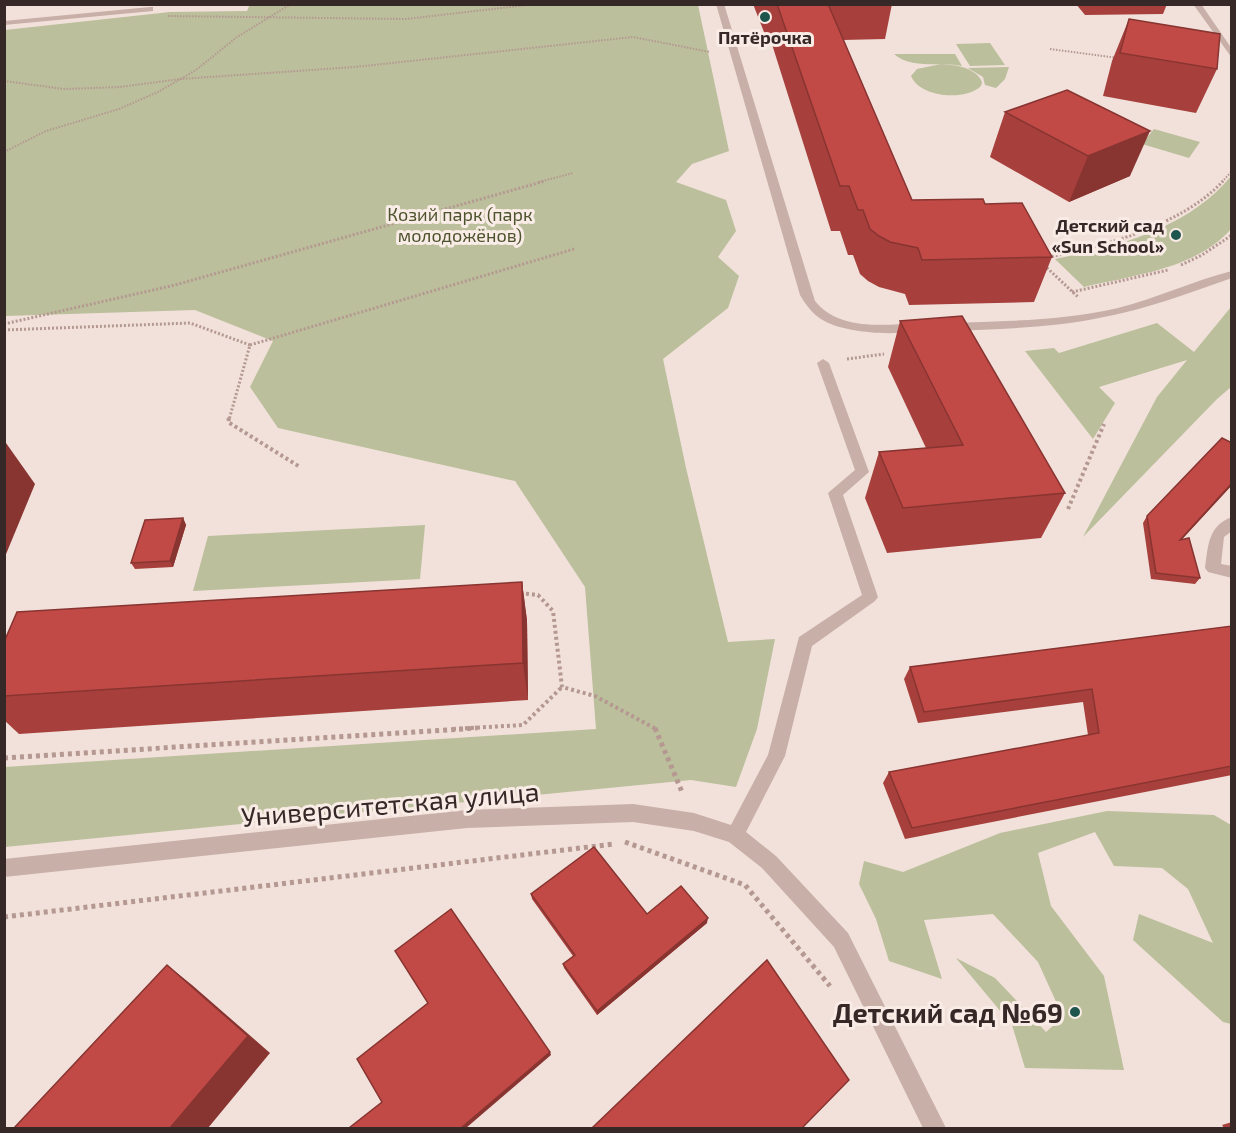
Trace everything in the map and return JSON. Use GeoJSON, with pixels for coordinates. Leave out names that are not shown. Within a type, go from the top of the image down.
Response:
{"type":"FeatureCollection","features":[{"type":"Feature","properties":{"kind":"street"},"geometry":{"type":"LineString","coordinates":[[720,4],[806,295],[818,312],[838,323],[868,328],[1018,325],[1101,315],[1178,294],[1232,274]]}},
{"type":"Feature","properties":{"kind":"street"},"geometry":{"type":"LineString","coordinates":[[1197,4],[1232,56]]}},
{"type":"Feature","properties":{"kind":"street"},"geometry":{"type":"LineString","coordinates":[[4,23],[150,9]]}},
{"type":"Feature","properties":{"kind":"street"},"geometry":{"type":"LineString","coordinates":[[735,835],[776,756],[805,642],[870,597],[835,493],[862,472],[823,363]]}},
{"type":"Feature","properties":{"kind":"street"},"geometry":{"type":"LineString","coordinates":[[1232,522],[1217,535],[1213,568],[1232,572]]}},
{"type":"Feature","properties":{"kind":"street","name":"Университетская улица"},"geometry":{"type":"LineString","coordinates":[[4,868],[467,819],[633,813],[694,822],[735,835],[769,862],[841,940],[935,1128]]}},
{"type":"Feature","properties":{"kind":"path"},"geometry":{"type":"LineString","coordinates":[[4,152],[59,125],[119,109],[165,89],[218,54],[239,35],[276,16],[291,4]]}},
{"type":"Feature","properties":{"kind":"path"},"geometry":{"type":"LineString","coordinates":[[159,16],[406,19],[536,4]]}},
{"type":"Feature","properties":{"kind":"path"},"geometry":{"type":"LineString","coordinates":[[4,81],[64,89],[120,87],[180,78],[355,67],[633,37],[735,57]]}},
{"type":"Feature","properties":{"kind":"path"},"geometry":{"type":"LineString","coordinates":[[1050,49],[1122,58]]}},
{"type":"Feature","properties":{"kind":"path"},"geometry":{"type":"LineString","coordinates":[[1044,258],[1093,249],[1187,212],[1216,189],[1232,171]]}},
{"type":"Feature","properties":{"kind":"path"},"geometry":{"type":"LineString","coordinates":[[4,324],[175,285],[573,173]]}},
{"type":"Feature","properties":{"kind":"path"},"geometry":{"type":"LineString","coordinates":[[1072,292],[1173,269],[1202,255],[1232,235]]}},
{"type":"Feature","properties":{"kind":"path"},"geometry":{"type":"LineString","coordinates":[[4,330],[190,323],[250,345],[574,249]]}},
{"type":"Feature","properties":{"kind":"path"},"geometry":{"type":"LineString","coordinates":[[1038,259],[1072,292],[1101,315]]}},
{"type":"Feature","properties":{"kind":"path"},"geometry":{"type":"LineString","coordinates":[[250,345],[228,422],[300,467]]}},
{"type":"Feature","properties":{"kind":"path"},"geometry":{"type":"LineString","coordinates":[[845,360],[891,353]]}},
{"type":"Feature","properties":{"kind":"path"},"geometry":{"type":"LineString","coordinates":[[1068,509],[1104,424]]}},
{"type":"Feature","properties":{"kind":"path"},"geometry":{"type":"LineString","coordinates":[[513,592],[538,595],[553,611],[562,687]]}},
{"type":"Feature","properties":{"kind":"path"},"geometry":{"type":"LineString","coordinates":[[562,687],[595,696],[655,727],[694,822]]}},
{"type":"Feature","properties":{"kind":"path"},"geometry":{"type":"LineString","coordinates":[[4,758],[523,724],[562,687]]}},
{"type":"Feature","properties":{"kind":"path"},"geometry":{"type":"LineString","coordinates":[[4,917],[478,862],[624,842],[745,885],[834,990]]}},
{"type":"Feature","properties":{"kind":"green space","name":"Козий парк (парк молодожёнов)"},"geometry":{"type":"Polygon","coordinates":[[[250,4],[698,5],[729,151],[692,164],[676,182],[726,200],[736,231],[718,257],[739,276],[728,308],[663,359],[686,468],[728,642],[775,639],[757,729],[736,787],[691,780],[5,847],[5,767],[596,729],[585,587],[515,481],[278,428],[250,387],[273,341],[195,310],[5,316],[5,30],[170,12],[247,11],[250,4]]]}},
{"type":"Feature","properties":{"kind":"green space"},"geometry":{"type":"Polygon","coordinates":[[[990,43],[1005,65],[970,66],[956,44],[990,43]]]}},
{"type":"Feature","properties":{"kind":"green space"},"geometry":{"type":"Polygon","coordinates":[[[894,54],[955,54],[962,66],[918,64],[901,59],[894,54]]]}},
{"type":"Feature","properties":{"kind":"green space"},"geometry":{"type":"Polygon","coordinates":[[[941,64],[970,70],[979,77],[982,82],[981,86],[965,94],[944,95],[924,89],[911,76],[917,69],[941,64]]]}},
{"type":"Feature","properties":{"kind":"green space"},"geometry":{"type":"Polygon","coordinates":[[[1009,67],[1005,79],[996,88],[985,85],[983,77],[968,68],[1009,67]]]}},
{"type":"Feature","properties":{"kind":"green space"},"geometry":{"type":"Polygon","coordinates":[[[1154,129],[1200,142],[1189,158],[1142,144],[1154,129]]]}},
{"type":"Feature","properties":{"kind":"green space","name":"Детский сад «Sun School»"},"geometry":{"type":"Polygon","coordinates":[[[1231,176],[1231,229],[1217,242],[1182,262],[1143,274],[1084,287],[1055,259],[1128,241],[1174,222],[1214,194],[1231,176]]]}},
{"type":"Feature","properties":{"kind":"green space"},"geometry":{"type":"Polygon","coordinates":[[[1231,307],[1231,387],[1083,537],[1157,397],[1187,360],[1099,387],[1115,403],[1093,439],[1025,351],[1054,348],[1059,353],[1157,323],[1194,352],[1231,307]]]}},
{"type":"Feature","properties":{"kind":"green space"},"geometry":{"type":"Polygon","coordinates":[[[425,525],[420,579],[193,591],[208,536],[425,525]]]}},
{"type":"Feature","properties":{"kind":"green space"},"geometry":{"type":"Polygon","coordinates":[[[1107,811],[1214,815],[1231,825],[1231,1024],[1223,1022],[1133,940],[1139,914],[1213,943],[1188,889],[1162,868],[1114,866],[1095,832],[1038,853],[1051,906],[1104,976],[1124,1070],[1025,1068],[1012,1025],[956,958],[995,978],[1046,1032],[1063,1017],[1038,962],[993,914],[924,920],[942,979],[889,961],[876,919],[859,884],[864,861],[903,872],[1000,833],[1107,811]]]}},
{"type":"Feature","properties":{"kind":"building"},"geometry":{"type":"Polygon","coordinates":[[[777,4],[828,4],[912,200],[983,199],[985,204],[1022,203],[1052,257],[922,260],[918,248],[890,242],[870,229],[863,210],[858,210],[849,186],[840,186],[777,4]]]}},
{"type":"Feature","properties":{"kind":"building"},"geometry":{"type":"Polygon","coordinates":[[[1129,19],[1220,34],[1217,69],[1120,53],[1129,19]]]}},
{"type":"Feature","properties":{"kind":"building"},"geometry":{"type":"Polygon","coordinates":[[[1067,90],[1150,131],[1088,156],[1005,112],[1067,90]]]}},
{"type":"Feature","properties":{"kind":"building"},"geometry":{"type":"Polygon","coordinates":[[[962,316],[1065,493],[903,508],[879,452],[963,445],[900,321],[962,316]]]}},
{"type":"Feature","properties":{"kind":"building"},"geometry":{"type":"Polygon","coordinates":[[[1222,438],[1232,443],[1232,483],[1180,540],[1189,538],[1200,578],[1156,573],[1147,516],[1222,438]]]}},
{"type":"Feature","properties":{"kind":"building"},"geometry":{"type":"Polygon","coordinates":[[[183,518],[170,561],[131,563],[145,520],[183,518]]]}},
{"type":"Feature","properties":{"kind":"building"},"geometry":{"type":"Polygon","coordinates":[[[522,582],[523,663],[4,696],[4,642],[17,612],[522,582]]]}},
{"type":"Feature","properties":{"kind":"building"},"geometry":{"type":"Polygon","coordinates":[[[1232,626],[1232,766],[912,828],[889,772],[1099,733],[1092,689],[924,712],[910,667],[1232,626]]]}},
{"type":"Feature","properties":{"kind":"building"},"geometry":{"type":"Polygon","coordinates":[[[594,847],[647,914],[681,886],[708,918],[597,1011],[563,964],[575,955],[531,894],[594,847]]]}},
{"type":"Feature","properties":{"kind":"building"},"geometry":{"type":"Polygon","coordinates":[[[451,909],[550,1052],[461,1128],[349,1128],[382,1102],[357,1059],[428,1003],[395,951],[451,909]]]}},
{"type":"Feature","properties":{"kind":"building"},"geometry":{"type":"Polygon","coordinates":[[[767,960],[849,1080],[802,1128],[592,1128],[767,960]]]}},
{"type":"Feature","properties":{"kind":"building"},"geometry":{"type":"Polygon","coordinates":[[[167,965],[248,1036],[170,1128],[14,1128],[167,965]]]}},
{"type":"Feature","properties":{"kind":"place","name":"Пятёрочка"},"geometry":{"type":"Point","coordinates":[765,17]}},
{"type":"Feature","properties":{"kind":"place","name":"Детский сад «Sun School»"},"geometry":{"type":"Point","coordinates":[1176,235]}},
{"type":"Feature","properties":{"kind":"place","name":"Детский сад №69"},"geometry":{"type":"Point","coordinates":[1075,1012]}}]}
